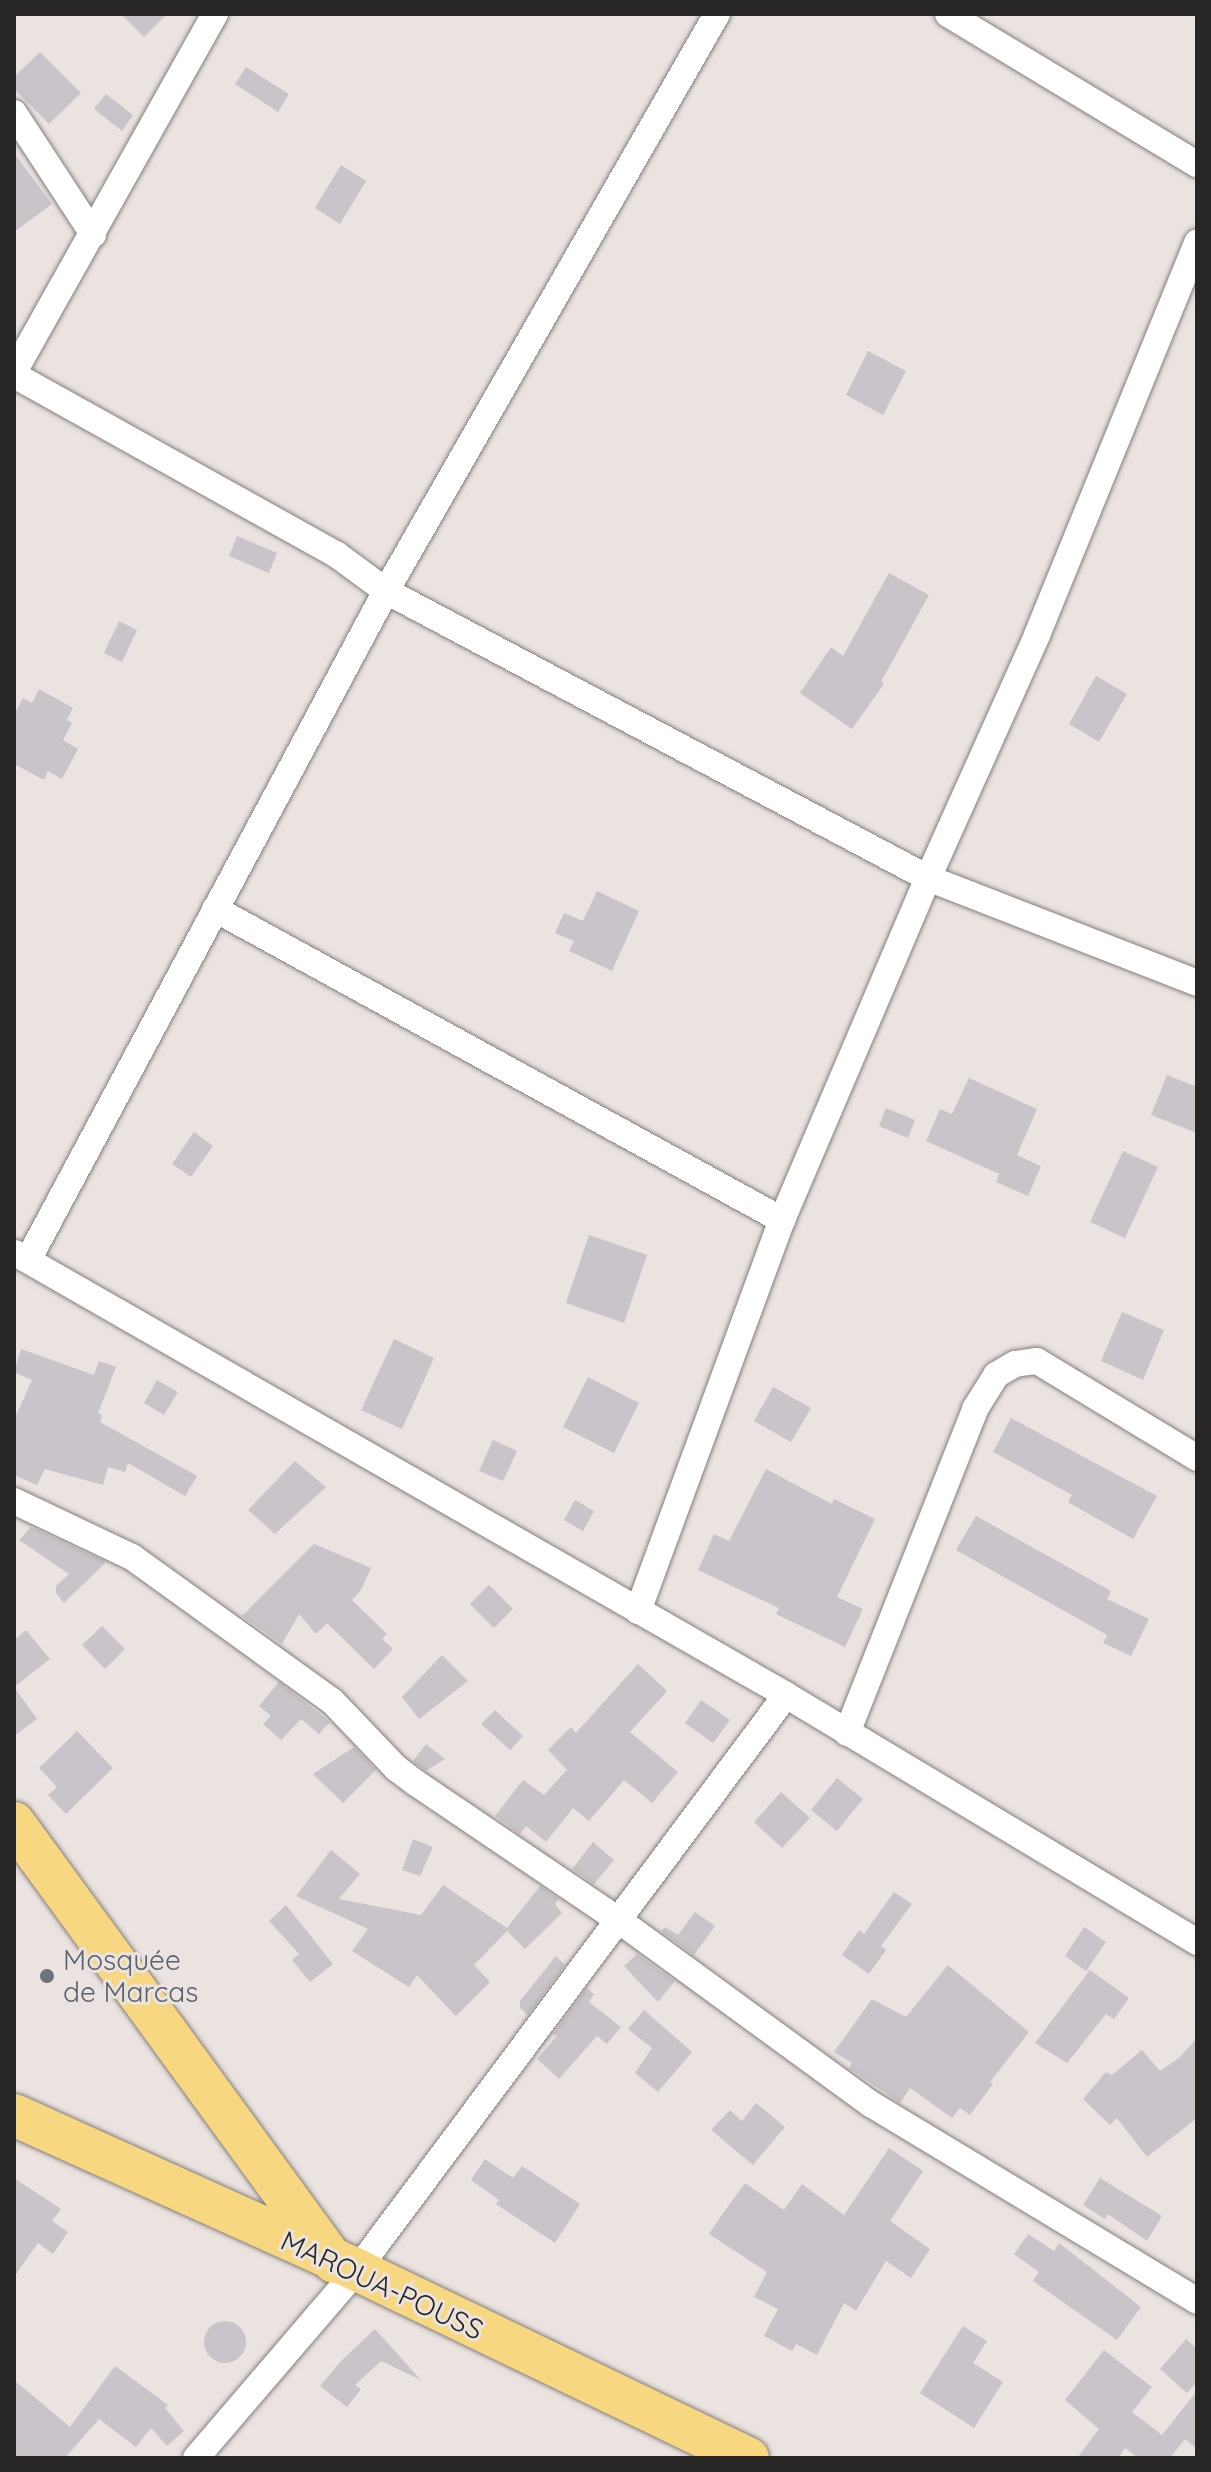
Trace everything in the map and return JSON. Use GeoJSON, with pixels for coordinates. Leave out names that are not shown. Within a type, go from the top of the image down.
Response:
{"type":"FeatureCollection","features":[{"type":"Feature","properties":{"kind":"main road"},"geometry":{"type":"LineString","coordinates":[[14,1823],[346,2266]]}},
{"type":"Feature","properties":{"kind":"main road","name":"MAROUA-POUSS"},"geometry":{"type":"LineString","coordinates":[[14,2115],[346,2266],[748,2458]]}},
{"type":"Feature","properties":{"kind":"street"},"geometry":{"type":"LineString","coordinates":[[215,14],[14,373],[337,555],[386,591],[928,878],[1197,983]]}},
{"type":"Feature","properties":{"kind":"street"},"geometry":{"type":"LineString","coordinates":[[717,14],[386,591],[215,909],[21,1256],[786,1695],[1197,1942]]}},
{"type":"Feature","properties":{"kind":"street"},"geometry":{"type":"LineString","coordinates":[[948,14],[1197,164]]}},
{"type":"Feature","properties":{"kind":"street"},"geometry":{"type":"LineString","coordinates":[[14,113],[93,234]]}},
{"type":"Feature","properties":{"kind":"street"},"geometry":{"type":"LineString","coordinates":[[638,1611],[782,1220],[928,878],[1037,635],[1197,242]]}},
{"type":"Feature","properties":{"kind":"street"},"geometry":{"type":"LineString","coordinates":[[215,909],[782,1220]]}},
{"type":"Feature","properties":{"kind":"street"},"geometry":{"type":"LineString","coordinates":[[847,1733],[975,1409],[996,1375],[1015,1364],[1037,1361],[1197,1458]]}},
{"type":"Feature","properties":{"kind":"street"},"geometry":{"type":"LineString","coordinates":[[14,1501],[132,1557],[332,1701],[396,1768],[617,1919],[871,2104],[1197,2301]]}},
{"type":"Feature","properties":{"kind":"street"},"geometry":{"type":"LineString","coordinates":[[196,2458],[617,1919],[786,1695]]}},
{"type":"Feature","properties":{"kind":"building"},"geometry":{"type":"Polygon","coordinates":[[[121,14],[167,14],[144,37],[121,14]]]}},
{"type":"Feature","properties":{"kind":"building"},"geometry":{"type":"Polygon","coordinates":[[[40,52],[81,93],[49,124],[14,89],[14,77],[40,52]]]}},
{"type":"Feature","properties":{"kind":"building"},"geometry":{"type":"Polygon","coordinates":[[[246,67],[289,94],[278,112],[235,84],[246,67]]]}},
{"type":"Feature","properties":{"kind":"building"},"geometry":{"type":"Polygon","coordinates":[[[106,94],[133,115],[122,131],[94,109],[106,94]]]}},
{"type":"Feature","properties":{"kind":"building"},"geometry":{"type":"Polygon","coordinates":[[[14,153],[52,204],[14,232],[14,153]]]}},
{"type":"Feature","properties":{"kind":"building"},"geometry":{"type":"Polygon","coordinates":[[[341,165],[366,181],[340,224],[315,208],[341,165]]]}},
{"type":"Feature","properties":{"kind":"building"},"geometry":{"type":"Polygon","coordinates":[[[868,351],[906,371],[883,415],[846,395],[868,351]]]}},
{"type":"Feature","properties":{"kind":"building"},"geometry":{"type":"Polygon","coordinates":[[[237,536],[277,553],[269,573],[229,556],[237,536]]]}},
{"type":"Feature","properties":{"kind":"building"},"geometry":{"type":"Polygon","coordinates":[[[889,573],[929,595],[881,682],[884,684],[852,729],[800,693],[831,647],[843,656],[889,573]]]}},
{"type":"Feature","properties":{"kind":"building"},"geometry":{"type":"Polygon","coordinates":[[[119,621],[137,630],[122,662],[104,653],[119,621]]]}},
{"type":"Feature","properties":{"kind":"building"},"geometry":{"type":"Polygon","coordinates":[[[1096,676],[1127,694],[1099,742],[1069,724],[1096,676]]]}},
{"type":"Feature","properties":{"kind":"building"},"geometry":{"type":"Polygon","coordinates":[[[39,689],[73,708],[67,720],[72,723],[63,740],[78,749],[62,779],[48,771],[44,780],[14,764],[14,715],[23,698],[32,703],[39,689]]]}},
{"type":"Feature","properties":{"kind":"building"},"geometry":{"type":"Polygon","coordinates":[[[597,891],[639,911],[612,971],[569,951],[574,941],[555,933],[564,913],[583,921],[597,891]]]}},
{"type":"Feature","properties":{"kind":"building"},"geometry":{"type":"Polygon","coordinates":[[[1167,1075],[1197,1087],[1197,1133],[1151,1115],[1167,1075]]]}},
{"type":"Feature","properties":{"kind":"building"},"geometry":{"type":"Polygon","coordinates":[[[969,1078],[1037,1109],[1017,1155],[1041,1166],[1028,1196],[996,1182],[999,1174],[926,1141],[940,1109],[952,1114],[969,1078]]]}},
{"type":"Feature","properties":{"kind":"building"},"geometry":{"type":"Polygon","coordinates":[[[886,1108],[915,1120],[908,1138],[879,1126],[886,1108]]]}},
{"type":"Feature","properties":{"kind":"building"},"geometry":{"type":"Polygon","coordinates":[[[194,1132],[213,1146],[191,1177],[172,1164],[194,1132]]]}},
{"type":"Feature","properties":{"kind":"building"},"geometry":{"type":"Polygon","coordinates":[[[1123,1151],[1158,1167],[1125,1238],[1090,1222],[1123,1151]]]}},
{"type":"Feature","properties":{"kind":"building"},"geometry":{"type":"Polygon","coordinates":[[[589,1235],[647,1255],[624,1323],[566,1303],[589,1235]]]}},
{"type":"Feature","properties":{"kind":"building"},"geometry":{"type":"Polygon","coordinates":[[[1122,1312],[1164,1330],[1143,1380],[1101,1361],[1122,1312]]]}},
{"type":"Feature","properties":{"kind":"building"},"geometry":{"type":"Polygon","coordinates":[[[394,1339],[434,1358],[402,1429],[361,1410],[394,1339]]]}},
{"type":"Feature","properties":{"kind":"building"},"geometry":{"type":"Polygon","coordinates":[[[21,1349],[94,1375],[99,1361],[116,1367],[98,1413],[102,1415],[100,1422],[197,1476],[185,1496],[128,1463],[125,1472],[108,1467],[103,1485],[45,1469],[37,1485],[14,1475],[14,1420],[32,1380],[14,1372],[21,1349]]]}},
{"type":"Feature","properties":{"kind":"building"},"geometry":{"type":"Polygon","coordinates":[[[588,1377],[639,1403],[614,1453],[563,1427],[588,1377]]]}},
{"type":"Feature","properties":{"kind":"building"},"geometry":{"type":"Polygon","coordinates":[[[157,1380],[178,1392],[164,1415],[144,1403],[157,1380]]]}},
{"type":"Feature","properties":{"kind":"building"},"geometry":{"type":"Polygon","coordinates":[[[773,1387],[811,1408],[791,1442],[754,1421],[773,1387]]]}},
{"type":"Feature","properties":{"kind":"building"},"geometry":{"type":"Polygon","coordinates":[[[1011,1418],[1157,1496],[1133,1539],[1068,1502],[1072,1495],[993,1452],[1011,1418]]]}},
{"type":"Feature","properties":{"kind":"building"},"geometry":{"type":"Polygon","coordinates":[[[493,1440],[517,1451],[503,1481],[479,1471],[493,1440]]]}},
{"type":"Feature","properties":{"kind":"building"},"geometry":{"type":"Polygon","coordinates":[[[295,1461],[326,1487],[275,1534],[248,1510],[295,1461]]]}},
{"type":"Feature","properties":{"kind":"building"},"geometry":{"type":"Polygon","coordinates":[[[766,1469],[832,1504],[834,1499],[875,1519],[837,1597],[863,1609],[845,1647],[776,1614],[779,1608],[698,1570],[714,1534],[729,1541],[766,1469]]]}},
{"type":"Feature","properties":{"kind":"building"},"geometry":{"type":"Polygon","coordinates":[[[575,1500],[594,1511],[583,1531],[564,1520],[575,1500]]]}},
{"type":"Feature","properties":{"kind":"building"},"geometry":{"type":"Polygon","coordinates":[[[976,1516],[1111,1591],[1107,1599],[1149,1619],[1131,1656],[1103,1643],[1107,1635],[956,1550],[976,1516]]]}},
{"type":"Feature","properties":{"kind":"building"},"geometry":{"type":"Polygon","coordinates":[[[31,1527],[106,1562],[64,1603],[56,1593],[56,1586],[69,1574],[19,1540],[31,1527]]]}},
{"type":"Feature","properties":{"kind":"building"},"geometry":{"type":"Polygon","coordinates":[[[314,1544],[371,1568],[361,1590],[352,1600],[387,1634],[382,1639],[393,1649],[374,1669],[327,1623],[316,1634],[299,1614],[282,1644],[242,1616],[314,1544]]]}},
{"type":"Feature","properties":{"kind":"building"},"geometry":{"type":"Polygon","coordinates":[[[489,1585],[513,1609],[494,1628],[470,1604],[489,1585]]]}},
{"type":"Feature","properties":{"kind":"building"},"geometry":{"type":"Polygon","coordinates":[[[102,1626],[125,1649],[105,1669],[82,1645],[102,1626]]]}},
{"type":"Feature","properties":{"kind":"building"},"geometry":{"type":"Polygon","coordinates":[[[26,1630],[50,1659],[14,1687],[14,1640],[26,1630]]]}},
{"type":"Feature","properties":{"kind":"building"},"geometry":{"type":"Polygon","coordinates":[[[442,1655],[468,1681],[419,1719],[402,1697],[442,1655]]]}},
{"type":"Feature","properties":{"kind":"building"},"geometry":{"type":"Polygon","coordinates":[[[638,1664],[667,1691],[630,1732],[678,1772],[652,1803],[624,1780],[589,1821],[573,1808],[546,1842],[526,1826],[520,1834],[495,1816],[523,1780],[544,1795],[567,1770],[548,1750],[571,1727],[576,1733],[638,1664]]]}},
{"type":"Feature","properties":{"kind":"building"},"geometry":{"type":"Polygon","coordinates":[[[279,1682],[330,1722],[319,1734],[301,1719],[281,1740],[263,1724],[271,1716],[259,1706],[279,1682]]]}},
{"type":"Feature","properties":{"kind":"building"},"geometry":{"type":"Polygon","coordinates":[[[14,1687],[37,1719],[14,1736],[14,1687]]]}},
{"type":"Feature","properties":{"kind":"building"},"geometry":{"type":"Polygon","coordinates":[[[701,1700],[730,1720],[713,1743],[685,1723],[701,1700]]]}},
{"type":"Feature","properties":{"kind":"building"},"geometry":{"type":"Polygon","coordinates":[[[495,1710],[523,1736],[510,1750],[481,1724],[495,1710]]]}},
{"type":"Feature","properties":{"kind":"building"},"geometry":{"type":"Polygon","coordinates":[[[77,1731],[113,1768],[66,1814],[48,1795],[57,1787],[39,1768],[77,1731]]]}},
{"type":"Feature","properties":{"kind":"building"},"geometry":{"type":"Polygon","coordinates":[[[426,1744],[445,1759],[426,1771],[413,1761],[426,1744]]]}},
{"type":"Feature","properties":{"kind":"building"},"geometry":{"type":"Polygon","coordinates":[[[354,1747],[376,1770],[343,1803],[313,1774],[354,1747]]]}},
{"type":"Feature","properties":{"kind":"building"},"geometry":{"type":"Polygon","coordinates":[[[837,1778],[863,1799],[837,1831],[811,1810],[837,1778]]]}},
{"type":"Feature","properties":{"kind":"building"},"geometry":{"type":"Polygon","coordinates":[[[781,1792],[810,1818],[782,1848],[754,1822],[781,1792]]]}},
{"type":"Feature","properties":{"kind":"building"},"geometry":{"type":"Polygon","coordinates":[[[413,1839],[433,1847],[420,1876],[402,1870],[413,1839]]]}},
{"type":"Feature","properties":{"kind":"building"},"geometry":{"type":"Polygon","coordinates":[[[593,1842],[614,1860],[594,1884],[572,1869],[593,1842]]]}},
{"type":"Feature","properties":{"kind":"building"},"geometry":{"type":"Polygon","coordinates":[[[331,1850],[360,1874],[339,1899],[421,1915],[443,1885],[507,1928],[540,1886],[559,1899],[555,1904],[562,1913],[525,1949],[507,1931],[474,1965],[490,1982],[456,2016],[417,1975],[409,1987],[352,1951],[368,1929],[296,1896],[331,1850]]]}},
{"type":"Feature","properties":{"kind":"building"},"geometry":{"type":"Polygon","coordinates":[[[894,1892],[912,1904],[881,1946],[886,1950],[869,1974],[842,1955],[859,1930],[864,1934],[894,1892]]]}},
{"type":"Feature","properties":{"kind":"building"},"geometry":{"type":"Polygon","coordinates":[[[286,1905],[333,1964],[310,1982],[292,1960],[299,1954],[269,1921],[286,1905]]]}},
{"type":"Feature","properties":{"kind":"building"},"geometry":{"type":"Polygon","coordinates":[[[695,1912],[715,1926],[694,1955],[661,1931],[665,1927],[678,1935],[695,1912]]]}},
{"type":"Feature","properties":{"kind":"building"},"geometry":{"type":"Polygon","coordinates":[[[1084,1927],[1106,1942],[1086,1971],[1065,1956],[1084,1927]]]}},
{"type":"Feature","properties":{"kind":"building"},"geometry":{"type":"Polygon","coordinates":[[[637,1954],[675,1981],[658,2002],[624,1966],[637,1954]]]}},
{"type":"Feature","properties":{"kind":"building"},"geometry":{"type":"Polygon","coordinates":[[[556,1956],[565,1965],[528,2015],[520,2008],[520,2001],[556,1956]]]}},
{"type":"Feature","properties":{"kind":"building"},"geometry":{"type":"Polygon","coordinates":[[[948,1965],[1029,2032],[990,2082],[993,2084],[970,2115],[960,2108],[952,2118],[910,2088],[900,2103],[849,2068],[852,2063],[834,2052],[872,1999],[906,2017],[948,1965]]]}},
{"type":"Feature","properties":{"kind":"building"},"geometry":{"type":"Polygon","coordinates":[[[1090,1970],[1129,1998],[1114,2019],[1106,2014],[1067,2063],[1035,2043],[1090,1970]]]}},
{"type":"Feature","properties":{"kind":"building"},"geometry":{"type":"Polygon","coordinates":[[[587,1988],[594,1994],[589,2002],[621,2027],[607,2044],[597,2036],[559,2079],[537,2059],[557,2036],[553,2034],[587,1988]]]}},
{"type":"Feature","properties":{"kind":"building"},"geometry":{"type":"Polygon","coordinates":[[[644,2010],[692,2052],[658,2092],[635,2073],[652,2048],[628,2029],[644,2010]]]}},
{"type":"Feature","properties":{"kind":"building"},"geometry":{"type":"Polygon","coordinates":[[[1197,2038],[1197,2118],[1147,2157],[1117,2118],[1110,2125],[1083,2099],[1106,2072],[1112,2075],[1142,2050],[1160,2071],[1179,2058],[1197,2038]]]}},
{"type":"Feature","properties":{"kind":"building"},"geometry":{"type":"Polygon","coordinates":[[[756,2103],[785,2127],[753,2165],[711,2130],[730,2110],[742,2121],[756,2103]]]}},
{"type":"Feature","properties":{"kind":"building"},"geometry":{"type":"Polygon","coordinates":[[[889,2148],[923,2171],[890,2221],[930,2249],[911,2278],[886,2261],[856,2311],[844,2303],[817,2355],[796,2344],[792,2351],[764,2336],[778,2309],[754,2297],[767,2272],[709,2234],[745,2183],[784,2210],[802,2184],[844,2215],[889,2148]]]}},
{"type":"Feature","properties":{"kind":"building"},"geometry":{"type":"Polygon","coordinates":[[[485,2159],[513,2178],[522,2166],[580,2204],[555,2243],[496,2204],[499,2200],[471,2180],[485,2159]]]}},
{"type":"Feature","properties":{"kind":"building"},"geometry":{"type":"Polygon","coordinates":[[[14,2178],[61,2209],[52,2221],[68,2232],[53,2254],[38,2243],[14,2277],[14,2178]]]}},
{"type":"Feature","properties":{"kind":"building"},"geometry":{"type":"Polygon","coordinates":[[[1100,2178],[1162,2216],[1147,2241],[1108,2214],[1105,2219],[1083,2205],[1100,2178]]]}},
{"type":"Feature","properties":{"kind":"building"},"geometry":{"type":"Polygon","coordinates":[[[1028,2234],[1054,2251],[1059,2243],[1141,2307],[1117,2340],[1033,2281],[1039,2272],[1014,2254],[1028,2234]]]}},
{"type":"Feature","properties":{"kind":"building"},"geometry":{"type":"Polygon","coordinates":[[[225,2321],[240,2327],[246,2342],[240,2357],[225,2363],[210,2357],[204,2342],[210,2327],[225,2321]]]}},
{"type":"Feature","properties":{"kind":"building"},"geometry":{"type":"Polygon","coordinates":[[[963,2326],[987,2341],[973,2363],[1003,2382],[974,2428],[920,2393],[963,2326]]]}},
{"type":"Feature","properties":{"kind":"building"},"geometry":{"type":"Polygon","coordinates":[[[375,2329],[421,2380],[381,2361],[355,2385],[361,2389],[347,2407],[320,2386],[375,2329]]]}},
{"type":"Feature","properties":{"kind":"building"},"geometry":{"type":"Polygon","coordinates":[[[1186,2339],[1197,2349],[1197,2382],[1187,2393],[1160,2369],[1186,2339]]]}},
{"type":"Feature","properties":{"kind":"building"},"geometry":{"type":"Polygon","coordinates":[[[1104,2350],[1152,2387],[1132,2412],[1162,2435],[1197,2391],[1197,2449],[1185,2439],[1170,2458],[1138,2458],[1125,2448],[1118,2458],[1077,2458],[1099,2429],[1065,2400],[1104,2350]]]}},
{"type":"Feature","properties":{"kind":"building"},"geometry":{"type":"Polygon","coordinates":[[[115,2366],[168,2405],[165,2408],[184,2431],[167,2446],[151,2428],[136,2447],[99,2419],[65,2458],[14,2458],[14,2380],[70,2427],[115,2366]]]}},
{"type":"Feature","properties":{"kind":"place","name":"Mosquée de Marcas"},"geometry":{"type":"Point","coordinates":[47,1976]}}]}
